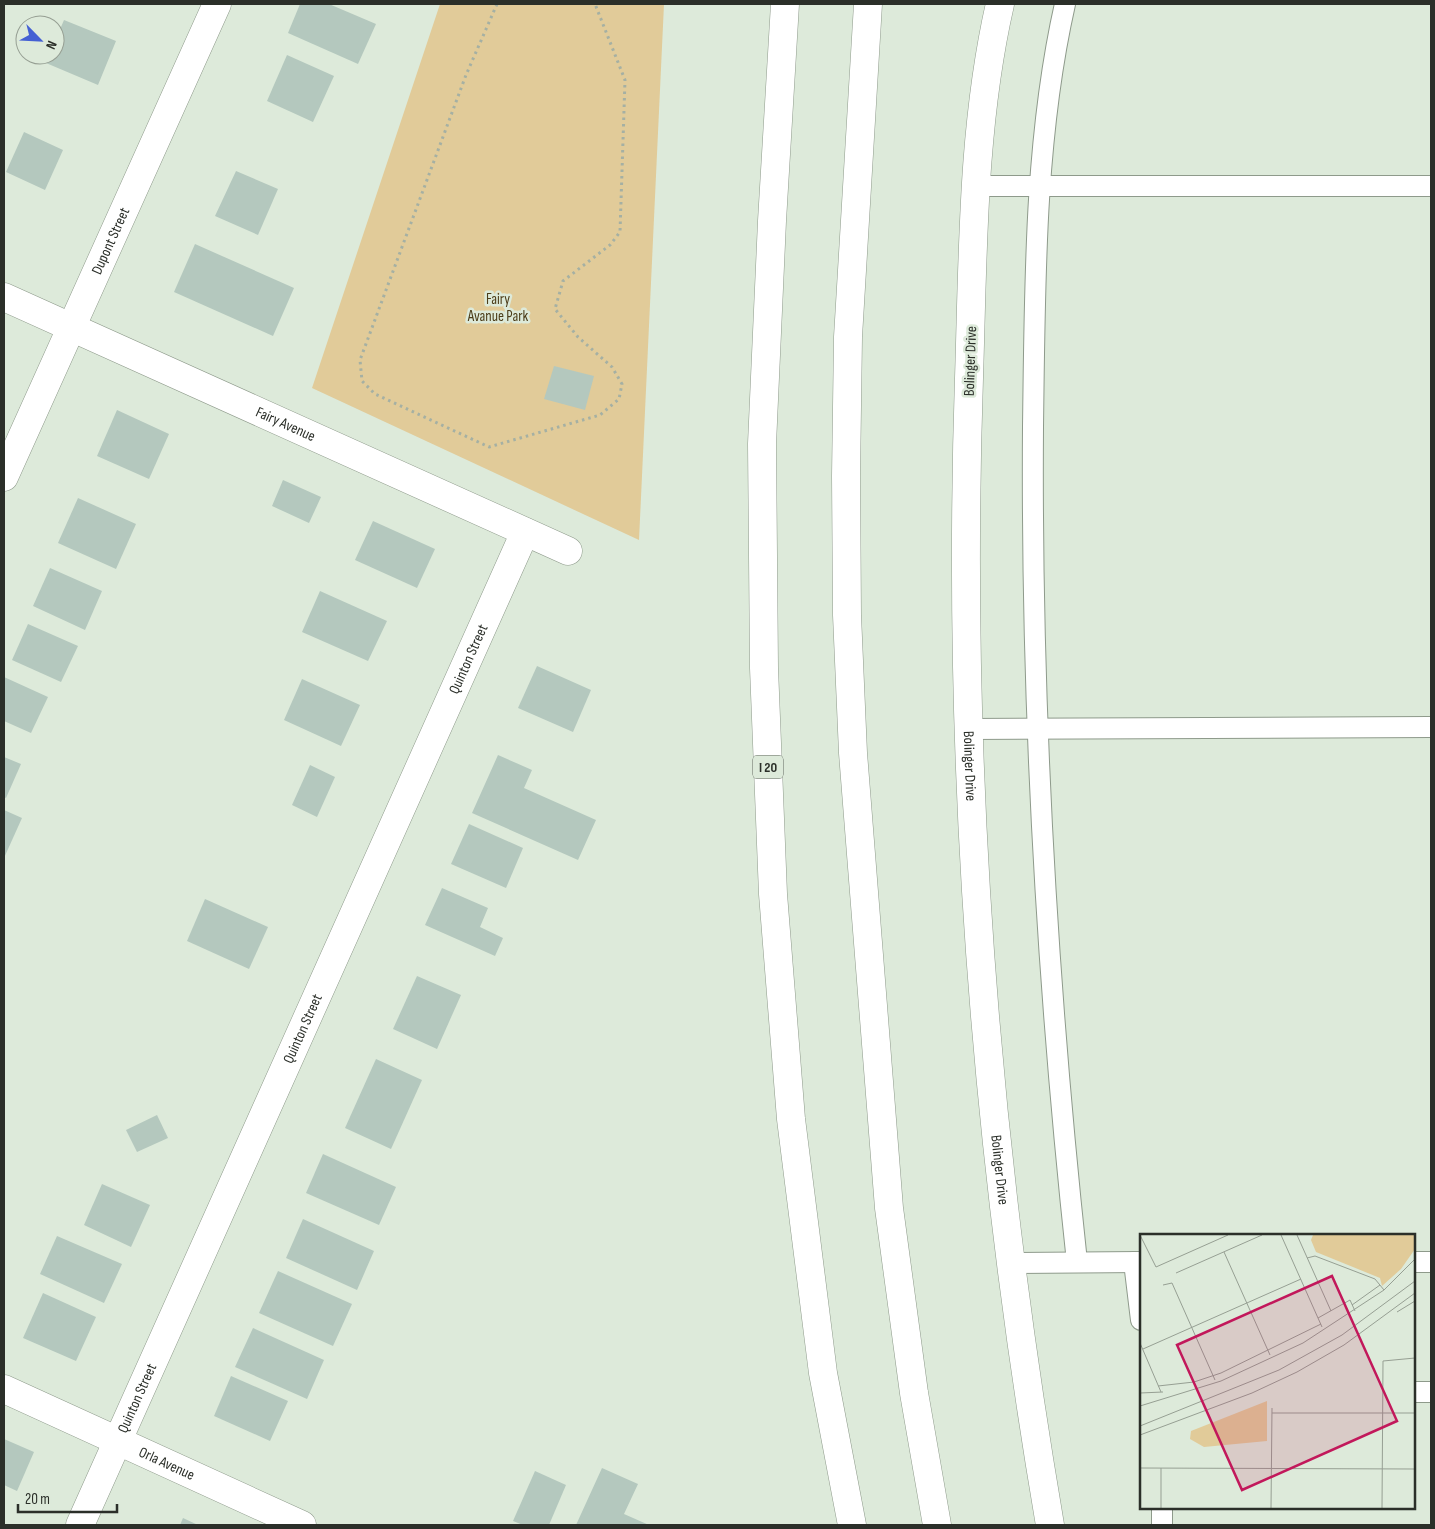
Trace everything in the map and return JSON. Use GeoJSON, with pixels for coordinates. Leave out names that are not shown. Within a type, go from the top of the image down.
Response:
{"type":"FeatureCollection","features":[{"type":"Feature","properties":{"kind":"main road","name":"Dupont Street"},"geometry":{"type":"LineString","coordinates":[[4,477],[217,4]]}},
{"type":"Feature","properties":{"kind":"main road","name":"I 20"},"geometry":{"type":"LineString","coordinates":[[785,4],[772,220],[762,444],[764,668],[773,894],[792,1129],[823,1373],[852,1525]]}},
{"type":"Feature","properties":{"kind":"main road"},"geometry":{"type":"LineString","coordinates":[[868,4],[848,337],[846,476],[848,624],[853,753],[889,1208],[914,1393],[937,1525]]}},
{"type":"Feature","properties":{"kind":"main road","name":"Bolinger Drive"},"geometry":{"type":"LineString","coordinates":[[1000,4],[984,105],[978,186],[966,489],[968,729],[988,1049],[1011,1262],[1036,1441],[1050,1525]]}},
{"type":"Feature","properties":{"kind":"main road","name":"Fairy Avenue"},"geometry":{"type":"LineString","coordinates":[[4,297],[568,551]]}},
{"type":"Feature","properties":{"kind":"main road","name":"Quinton Street"},"geometry":{"type":"LineString","coordinates":[[80,1525],[525,532]]}},
{"type":"Feature","properties":{"kind":"main road","name":"Orla Avenue"},"geometry":{"type":"LineString","coordinates":[[4,1389],[302,1525]]}},
{"type":"Feature","properties":{"kind":"main road"},"geometry":{"type":"LineString","coordinates":[[914,1393],[950,1525]]}},
{"type":"Feature","properties":{"kind":"lane"},"geometry":{"type":"LineString","coordinates":[[1065,4],[1047,112],[1041,186],[1034,346],[1034,655],[1040,800],[1052,998],[1077,1262]]}},
{"type":"Feature","properties":{"kind":"lane"},"geometry":{"type":"LineString","coordinates":[[978,186],[1431,186]]}},
{"type":"Feature","properties":{"kind":"lane"},"geometry":{"type":"LineString","coordinates":[[968,729],[1038,727],[1431,727]]}},
{"type":"Feature","properties":{"kind":"lane"},"geometry":{"type":"LineString","coordinates":[[1011,1262],[1138,1262],[1140,1301]]}},
{"type":"Feature","properties":{"kind":"lane"},"geometry":{"type":"LineString","coordinates":[[1415,1262],[1431,1262]]}},
{"type":"Feature","properties":{"kind":"lane"},"geometry":{"type":"LineString","coordinates":[[1415,1392],[1431,1392]]}},
{"type":"Feature","properties":{"kind":"lane"},"geometry":{"type":"LineString","coordinates":[[1162,1509],[1162,1525]]}},
{"type":"Feature","properties":{"kind":"path"},"geometry":{"type":"LineString","coordinates":[[497,4],[466,75],[360,360],[362,381],[375,394],[489,448],[600,415],[619,399],[622,384],[612,367],[578,337],[555,309],[563,281],[610,245],[620,232],[626,80],[595,4]]}},
{"type":"Feature","properties":{"kind":"green space","name":"Fairy Avanue Park"},"geometry":{"type":"Polygon","coordinates":[[[440,4],[664,4],[639,540],[312,388],[440,4]]]}},
{"type":"Feature","properties":{"kind":"building"},"geometry":{"type":"Polygon","coordinates":[[[300,4],[329,4],[376,24],[358,64],[288,33],[300,4]]]}},
{"type":"Feature","properties":{"kind":"building"},"geometry":{"type":"Polygon","coordinates":[[[65,20],[116,41],[98,85],[51,65],[65,65],[65,20]]]}},
{"type":"Feature","properties":{"kind":"building"},"geometry":{"type":"Polygon","coordinates":[[[287,55],[334,76],[313,122],[267,101],[287,55]]]}},
{"type":"Feature","properties":{"kind":"building"},"geometry":{"type":"Polygon","coordinates":[[[24,132],[63,150],[45,190],[6,172],[24,132]]]}},
{"type":"Feature","properties":{"kind":"building"},"geometry":{"type":"Polygon","coordinates":[[[236,171],[278,189],[258,235],[215,216],[236,171]]]}},
{"type":"Feature","properties":{"kind":"building"},"geometry":{"type":"Polygon","coordinates":[[[195,244],[294,288],[273,336],[174,292],[195,244]]]}},
{"type":"Feature","properties":{"kind":"building"},"geometry":{"type":"Polygon","coordinates":[[[554,366],[594,376],[585,410],[544,399],[554,366]]]}},
{"type":"Feature","properties":{"kind":"building"},"geometry":{"type":"Polygon","coordinates":[[[117,410],[169,434],[149,479],[97,456],[117,410]]]}},
{"type":"Feature","properties":{"kind":"building"},"geometry":{"type":"Polygon","coordinates":[[[283,480],[321,497],[309,523],[272,506],[283,480]]]}},
{"type":"Feature","properties":{"kind":"building"},"geometry":{"type":"Polygon","coordinates":[[[78,498],[136,524],[116,569],[58,543],[78,498]]]}},
{"type":"Feature","properties":{"kind":"building"},"geometry":{"type":"Polygon","coordinates":[[[373,521],[435,549],[417,588],[355,560],[373,521]]]}},
{"type":"Feature","properties":{"kind":"building"},"geometry":{"type":"Polygon","coordinates":[[[50,568],[102,591],[85,630],[33,606],[50,568]]]}},
{"type":"Feature","properties":{"kind":"building"},"geometry":{"type":"Polygon","coordinates":[[[320,591],[387,621],[368,661],[302,632],[320,591]]]}},
{"type":"Feature","properties":{"kind":"building"},"geometry":{"type":"Polygon","coordinates":[[[28,624],[78,646],[61,682],[12,660],[28,624]]]}},
{"type":"Feature","properties":{"kind":"building"},"geometry":{"type":"Polygon","coordinates":[[[537,666],[591,690],[573,732],[518,708],[537,666]]]}},
{"type":"Feature","properties":{"kind":"building"},"geometry":{"type":"Polygon","coordinates":[[[4,677],[48,697],[31,733],[4,721],[4,677]]]}},
{"type":"Feature","properties":{"kind":"building"},"geometry":{"type":"Polygon","coordinates":[[[302,679],[360,705],[341,746],[284,720],[302,679]]]}},
{"type":"Feature","properties":{"kind":"building"},"geometry":{"type":"Polygon","coordinates":[[[498,755],[532,770],[524,788],[596,820],[578,860],[472,813],[498,755]]]}},
{"type":"Feature","properties":{"kind":"building"},"geometry":{"type":"Polygon","coordinates":[[[4,757],[21,764],[6,798],[4,797],[4,757]]]}},
{"type":"Feature","properties":{"kind":"building"},"geometry":{"type":"Polygon","coordinates":[[[310,765],[335,777],[317,817],[292,805],[310,765]]]}},
{"type":"Feature","properties":{"kind":"building"},"geometry":{"type":"Polygon","coordinates":[[[4,810],[22,818],[4,858],[4,810]]]}},
{"type":"Feature","properties":{"kind":"building"},"geometry":{"type":"Polygon","coordinates":[[[469,824],[523,848],[506,888],[451,864],[469,824]]]}},
{"type":"Feature","properties":{"kind":"building"},"geometry":{"type":"Polygon","coordinates":[[[442,888],[488,908],[480,927],[503,938],[495,956],[425,925],[442,888]]]}},
{"type":"Feature","properties":{"kind":"building"},"geometry":{"type":"Polygon","coordinates":[[[205,899],[268,927],[249,969],[187,941],[205,899]]]}},
{"type":"Feature","properties":{"kind":"building"},"geometry":{"type":"Polygon","coordinates":[[[417,976],[461,995],[437,1049],[393,1029],[417,976]]]}},
{"type":"Feature","properties":{"kind":"building"},"geometry":{"type":"Polygon","coordinates":[[[376,1059],[422,1080],[391,1149],[345,1128],[376,1059]]]}},
{"type":"Feature","properties":{"kind":"building"},"geometry":{"type":"Polygon","coordinates":[[[157,1115],[168,1138],[137,1152],[126,1130],[157,1115]]]}},
{"type":"Feature","properties":{"kind":"building"},"geometry":{"type":"Polygon","coordinates":[[[323,1154],[396,1187],[379,1225],[306,1193],[323,1154]]]}},
{"type":"Feature","properties":{"kind":"building"},"geometry":{"type":"Polygon","coordinates":[[[102,1184],[150,1205],[131,1247],[84,1225],[102,1184]]]}},
{"type":"Feature","properties":{"kind":"building"},"geometry":{"type":"Polygon","coordinates":[[[303,1219],[374,1251],[357,1290],[286,1258],[303,1219]]]}},
{"type":"Feature","properties":{"kind":"building"},"geometry":{"type":"Polygon","coordinates":[[[57,1236],[122,1264],[104,1303],[40,1274],[57,1236]]]}},
{"type":"Feature","properties":{"kind":"building"},"geometry":{"type":"Polygon","coordinates":[[[278,1271],[352,1304],[333,1346],[259,1313],[278,1271]]]}},
{"type":"Feature","properties":{"kind":"building"},"geometry":{"type":"Polygon","coordinates":[[[43,1293],[96,1317],[76,1361],[23,1338],[43,1293]]]}},
{"type":"Feature","properties":{"kind":"building"},"geometry":{"type":"Polygon","coordinates":[[[253,1328],[324,1360],[307,1399],[235,1367],[253,1328]]]}},
{"type":"Feature","properties":{"kind":"building"},"geometry":{"type":"Polygon","coordinates":[[[231,1376],[288,1401],[270,1441],[214,1416],[231,1376]]]}},
{"type":"Feature","properties":{"kind":"building"},"geometry":{"type":"Polygon","coordinates":[[[4,1439],[34,1452],[17,1491],[4,1485],[4,1439]]]}},
{"type":"Feature","properties":{"kind":"building"},"geometry":{"type":"Polygon","coordinates":[[[602,1468],[638,1484],[624,1514],[649,1525],[576,1525],[602,1468]]]}},
{"type":"Feature","properties":{"kind":"building"},"geometry":{"type":"Polygon","coordinates":[[[535,1471],[566,1485],[549,1525],[523,1525],[513,1521],[535,1471]]]}},
{"type":"Feature","properties":{"kind":"building"},"geometry":{"type":"Polygon","coordinates":[[[183,1518],[198,1525],[180,1525],[183,1518]]]}}]}
